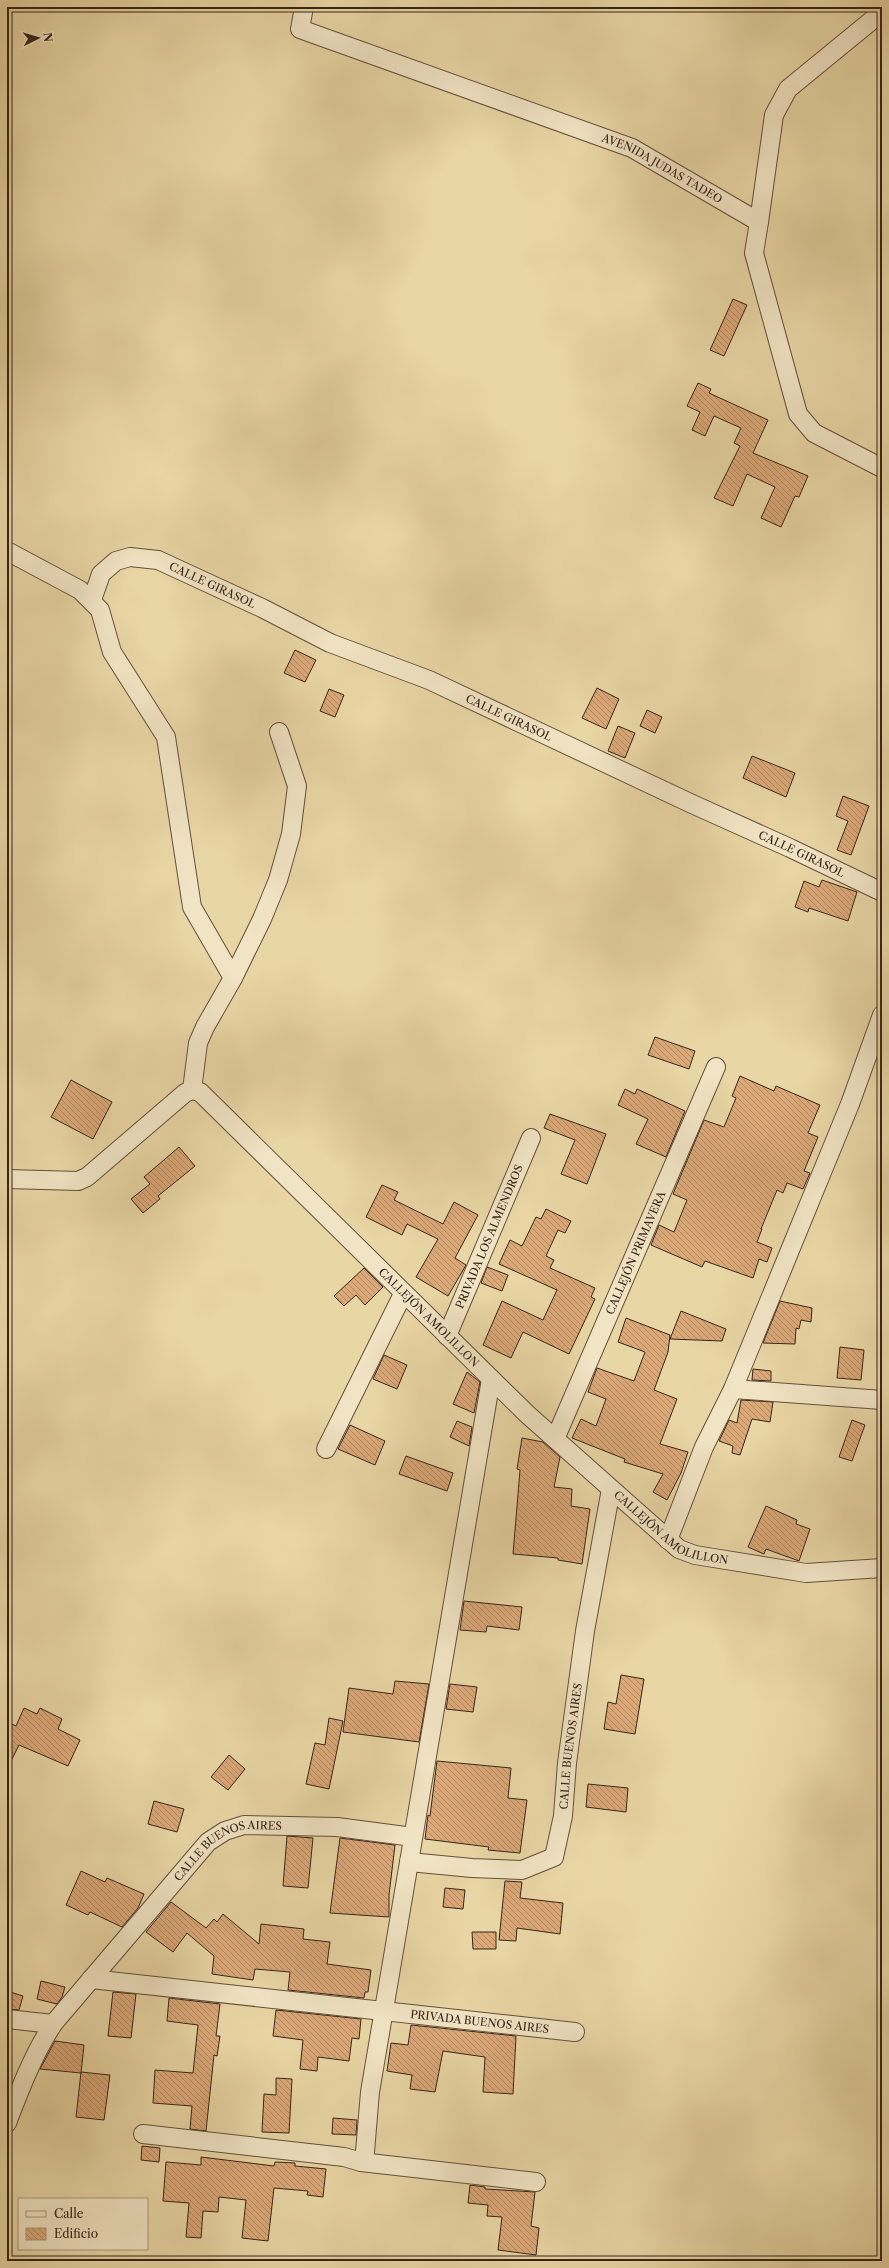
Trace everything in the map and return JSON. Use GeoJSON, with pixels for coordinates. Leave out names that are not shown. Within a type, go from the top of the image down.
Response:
{"type":"FeatureCollection","features":[{"type":"Feature","properties":{"kind":"street","name":"AVENIDA JUDAS TADEO"},"geometry":{"type":"LineString","coordinates":[[304,7],[300,29],[632,148],[759,222]]}},
{"type":"Feature","properties":{"kind":"street"},"geometry":{"type":"LineString","coordinates":[[882,12],[788,89],[774,116],[754,253],[798,414],[814,433],[882,468]]}},
{"type":"Feature","properties":{"kind":"street"},"geometry":{"type":"LineString","coordinates":[[7,551],[80,590],[92,600],[100,610],[112,652],[166,736],[192,907],[233,978]]}},
{"type":"Feature","properties":{"kind":"street","name":"CALLE GIRASOL"},"geometry":{"type":"LineString","coordinates":[[92,600],[101,574],[116,561],[130,557],[158,560],[262,608],[330,643],[429,680],[882,892]]}},
{"type":"Feature","properties":{"kind":"street"},"geometry":{"type":"LineString","coordinates":[[7,1179],[78,1181],[87,1177],[185,1093],[192,1090],[198,1043],[204,1027],[233,978],[262,919],[278,880],[291,834],[297,786],[279,732]]}},
{"type":"Feature","properties":{"kind":"street"},"geometry":{"type":"LineString","coordinates":[[668,1540],[704,1447],[733,1388],[850,1104],[882,1015]]}},
{"type":"Feature","properties":{"kind":"street","name":"CALLEJÓN PRIMAVERA"},"geometry":{"type":"LineString","coordinates":[[555,1439],[716,1067]]}},
{"type":"Feature","properties":{"kind":"street","name":"CALLEJÓN AMOLILLON"},"geometry":{"type":"LineString","coordinates":[[192,1090],[200,1092],[403,1294],[491,1379],[555,1439],[679,1549],[695,1555],[806,1573],[882,1568]]}},
{"type":"Feature","properties":{"kind":"street","name":"PRIVADA LOS ALMENDROS"},"geometry":{"type":"LineString","coordinates":[[447,1336],[531,1138]]}},
{"type":"Feature","properties":{"kind":"street"},"geometry":{"type":"LineString","coordinates":[[326,1450],[403,1294]]}},
{"type":"Feature","properties":{"kind":"street"},"geometry":{"type":"LineString","coordinates":[[361,2162],[365,2152],[370,2092],[491,1379]]}},
{"type":"Feature","properties":{"kind":"street"},"geometry":{"type":"LineString","coordinates":[[733,1388],[882,1400]]}},
{"type":"Feature","properties":{"kind":"street","name":"CALLE BUENOS AIRES"},"geometry":{"type":"LineString","coordinates":[[409,1862],[472,1868],[522,1870],[554,1857],[563,1816],[567,1763],[585,1631],[611,1489]]}},
{"type":"Feature","properties":{"kind":"street","name":"CALLE BUENOS AIRES"},"geometry":{"type":"LineString","coordinates":[[7,2123],[39,2046],[53,2024],[208,1842],[225,1831],[244,1825],[337,1827],[413,1837]]}},
{"type":"Feature","properties":{"kind":"street"},"geometry":{"type":"LineString","coordinates":[[91,1979],[384,2010]]}},
{"type":"Feature","properties":{"kind":"street","name":"PRIVADA BUENOS AIRES"},"geometry":{"type":"LineString","coordinates":[[384,2010],[575,2032]]}},
{"type":"Feature","properties":{"kind":"street"},"geometry":{"type":"LineString","coordinates":[[7,2019],[53,2024]]}},
{"type":"Feature","properties":{"kind":"street"},"geometry":{"type":"LineString","coordinates":[[143,2134],[344,2157],[361,2162],[536,2182]]}},
{"type":"Feature","properties":{"kind":"building"},"geometry":{"type":"Polygon","coordinates":[[[733,299],[747,305],[724,356],[710,350],[733,299]]]}},
{"type":"Feature","properties":{"kind":"building"},"geometry":{"type":"Polygon","coordinates":[[[698,383],[711,389],[709,393],[768,420],[753,453],[808,476],[799,497],[795,496],[781,527],[761,518],[775,487],[747,474],[733,506],[714,498],[740,446],[734,443],[741,428],[714,416],[705,436],[692,430],[700,412],[687,406],[698,383]]]}},
{"type":"Feature","properties":{"kind":"building"},"geometry":{"type":"Polygon","coordinates":[[[295,650],[316,660],[305,682],[284,673],[295,650]]]}},
{"type":"Feature","properties":{"kind":"building"},"geometry":{"type":"Polygon","coordinates":[[[597,688],[619,699],[606,729],[582,718],[597,688]]]}},
{"type":"Feature","properties":{"kind":"building"},"geometry":{"type":"Polygon","coordinates":[[[329,689],[344,695],[335,717],[320,711],[329,689]]]}},
{"type":"Feature","properties":{"kind":"building"},"geometry":{"type":"Polygon","coordinates":[[[647,710],[662,717],[655,733],[640,726],[647,710]]]}},
{"type":"Feature","properties":{"kind":"building"},"geometry":{"type":"Polygon","coordinates":[[[618,726],[635,733],[625,758],[608,751],[618,726]]]}},
{"type":"Feature","properties":{"kind":"building"},"geometry":{"type":"Polygon","coordinates":[[[752,756],[795,773],[786,797],[743,778],[752,756]]]}},
{"type":"Feature","properties":{"kind":"building"},"geometry":{"type":"Polygon","coordinates":[[[843,796],[869,806],[851,855],[837,850],[848,821],[836,816],[843,796]]]}},
{"type":"Feature","properties":{"kind":"building"},"geometry":{"type":"Polygon","coordinates":[[[822,880],[857,892],[848,921],[809,908],[808,912],[795,907],[804,881],[819,887],[822,880]]]}},
{"type":"Feature","properties":{"kind":"building"},"geometry":{"type":"Polygon","coordinates":[[[655,1037],[695,1051],[689,1069],[648,1055],[655,1037]]]}},
{"type":"Feature","properties":{"kind":"building"},"geometry":{"type":"Polygon","coordinates":[[[740,1076],[774,1091],[776,1086],[820,1105],[808,1133],[818,1137],[804,1171],[810,1173],[803,1189],[787,1183],[783,1193],[777,1190],[757,1242],[772,1248],[767,1262],[759,1259],[753,1278],[705,1261],[702,1267],[651,1245],[659,1225],[674,1232],[687,1200],[673,1194],[704,1120],[724,1127],[736,1098],[732,1096],[740,1076]]]}},
{"type":"Feature","properties":{"kind":"building"},"geometry":{"type":"Polygon","coordinates":[[[71,1080],[112,1102],[93,1139],[51,1117],[71,1080]]]}},
{"type":"Feature","properties":{"kind":"building"},"geometry":{"type":"Polygon","coordinates":[[[625,1089],[635,1094],[637,1089],[685,1111],[666,1157],[636,1144],[648,1119],[618,1105],[625,1089]]]}},
{"type":"Feature","properties":{"kind":"building"},"geometry":{"type":"Polygon","coordinates":[[[550,1114],[606,1134],[587,1184],[561,1174],[575,1140],[544,1128],[550,1114]]]}},
{"type":"Feature","properties":{"kind":"building"},"geometry":{"type":"Polygon","coordinates":[[[179,1147],[195,1166],[158,1196],[160,1199],[143,1213],[131,1199],[150,1184],[144,1177],[179,1147]]]}},
{"type":"Feature","properties":{"kind":"building"},"geometry":{"type":"Polygon","coordinates":[[[382,1185],[398,1192],[394,1200],[443,1224],[454,1202],[478,1215],[455,1258],[466,1265],[448,1296],[416,1277],[438,1239],[407,1224],[402,1235],[366,1217],[382,1185]]]}},
{"type":"Feature","properties":{"kind":"building"},"geometry":{"type":"Polygon","coordinates":[[[546,1209],[571,1221],[565,1233],[558,1230],[546,1256],[554,1260],[550,1268],[595,1288],[591,1297],[595,1299],[569,1354],[523,1332],[511,1358],[483,1345],[502,1301],[543,1320],[557,1290],[499,1264],[510,1240],[522,1246],[536,1217],[541,1219],[546,1209]]]}},
{"type":"Feature","properties":{"kind":"building"},"geometry":{"type":"Polygon","coordinates":[[[487,1267],[508,1275],[502,1291],[481,1283],[487,1267]]]}},
{"type":"Feature","properties":{"kind":"building"},"geometry":{"type":"Polygon","coordinates":[[[364,1268],[383,1287],[365,1305],[356,1295],[344,1306],[334,1296],[364,1268]]]}},
{"type":"Feature","properties":{"kind":"building"},"geometry":{"type":"Polygon","coordinates":[[[780,1301],[812,1308],[811,1322],[801,1320],[799,1329],[796,1328],[795,1344],[763,1343],[780,1301]]]}},
{"type":"Feature","properties":{"kind":"building"},"geometry":{"type":"Polygon","coordinates":[[[681,1311],[726,1329],[722,1341],[670,1339],[681,1311]]]}},
{"type":"Feature","properties":{"kind":"building"},"geometry":{"type":"Polygon","coordinates":[[[626,1318],[670,1335],[668,1352],[654,1390],[677,1399],[660,1444],[688,1452],[681,1473],[667,1500],[653,1492],[663,1474],[624,1462],[625,1459],[572,1438],[581,1419],[596,1426],[606,1399],[588,1392],[597,1368],[634,1381],[645,1352],[618,1342],[626,1318]]]}},
{"type":"Feature","properties":{"kind":"building"},"geometry":{"type":"Polygon","coordinates":[[[840,1347],[864,1350],[861,1380],[837,1378],[840,1347]]]}},
{"type":"Feature","properties":{"kind":"building"},"geometry":{"type":"Polygon","coordinates":[[[384,1355],[407,1365],[397,1389],[373,1379],[384,1355]]]}},
{"type":"Feature","properties":{"kind":"building"},"geometry":{"type":"Polygon","coordinates":[[[753,1369],[771,1371],[771,1381],[752,1380],[753,1369]]]}},
{"type":"Feature","properties":{"kind":"building"},"geometry":{"type":"Polygon","coordinates":[[[467,1372],[480,1382],[474,1413],[453,1404],[467,1372]]]}},
{"type":"Feature","properties":{"kind":"building"},"geometry":{"type":"Polygon","coordinates":[[[741,1400],[773,1402],[770,1422],[752,1419],[740,1455],[732,1453],[733,1446],[719,1441],[729,1420],[737,1423],[741,1400]]]}},
{"type":"Feature","properties":{"kind":"building"},"geometry":{"type":"Polygon","coordinates":[[[852,1420],[865,1425],[852,1461],[839,1457],[852,1420]]]}},
{"type":"Feature","properties":{"kind":"building"},"geometry":{"type":"Polygon","coordinates":[[[457,1421],[472,1427],[469,1446],[450,1437],[457,1421]]]}},
{"type":"Feature","properties":{"kind":"building"},"geometry":{"type":"Polygon","coordinates":[[[350,1425],[385,1441],[375,1465],[338,1449],[350,1425]]]}},
{"type":"Feature","properties":{"kind":"building"},"geometry":{"type":"Polygon","coordinates":[[[522,1438],[543,1442],[560,1457],[554,1487],[572,1489],[571,1506],[590,1509],[582,1564],[558,1560],[558,1558],[513,1554],[520,1470],[517,1469],[522,1438]]]}},
{"type":"Feature","properties":{"kind":"building"},"geometry":{"type":"Polygon","coordinates":[[[406,1456],[453,1473],[447,1491],[399,1474],[406,1456]]]}},
{"type":"Feature","properties":{"kind":"building"},"geometry":{"type":"Polygon","coordinates":[[[766,1506],[797,1520],[796,1524],[810,1529],[799,1561],[766,1549],[764,1554],[748,1547],[766,1506]]]}},
{"type":"Feature","properties":{"kind":"building"},"geometry":{"type":"Polygon","coordinates":[[[464,1601],[522,1607],[519,1630],[487,1626],[486,1632],[460,1630],[464,1601]]]}},
{"type":"Feature","properties":{"kind":"building"},"geometry":{"type":"Polygon","coordinates":[[[621,1675],[644,1679],[635,1734],[604,1729],[608,1702],[616,1704],[621,1675]]]}},
{"type":"Feature","properties":{"kind":"building"},"geometry":{"type":"Polygon","coordinates":[[[395,1681],[429,1684],[419,1742],[343,1732],[349,1688],[393,1694],[395,1681]]]}},
{"type":"Feature","properties":{"kind":"building"},"geometry":{"type":"Polygon","coordinates":[[[450,1684],[477,1687],[473,1712],[446,1709],[450,1684]]]}},
{"type":"Feature","properties":{"kind":"building"},"geometry":{"type":"Polygon","coordinates":[[[24,1708],[37,1714],[40,1708],[62,1719],[58,1729],[80,1740],[68,1766],[19,1745],[7,1769],[7,1722],[16,1726],[24,1708]]]}},
{"type":"Feature","properties":{"kind":"building"},"geometry":{"type":"Polygon","coordinates":[[[329,1718],[343,1721],[329,1789],[306,1784],[315,1743],[325,1745],[329,1718]]]}},
{"type":"Feature","properties":{"kind":"building"},"geometry":{"type":"Polygon","coordinates":[[[229,1755],[245,1769],[228,1790],[211,1777],[229,1755]]]}},
{"type":"Feature","properties":{"kind":"building"},"geometry":{"type":"Polygon","coordinates":[[[437,1761],[511,1768],[508,1798],[527,1800],[520,1853],[488,1850],[489,1847],[425,1839],[428,1815],[430,1816],[437,1761]]]}},
{"type":"Feature","properties":{"kind":"building"},"geometry":{"type":"Polygon","coordinates":[[[588,1784],[628,1788],[626,1812],[586,1807],[588,1784]]]}},
{"type":"Feature","properties":{"kind":"building"},"geometry":{"type":"Polygon","coordinates":[[[154,1801],[184,1809],[177,1832],[148,1824],[154,1801]]]}},
{"type":"Feature","properties":{"kind":"building"},"geometry":{"type":"Polygon","coordinates":[[[287,1836],[313,1838],[308,1888],[283,1886],[287,1836]]]}},
{"type":"Feature","properties":{"kind":"building"},"geometry":{"type":"Polygon","coordinates":[[[340,1838],[395,1845],[389,1895],[389,1917],[330,1913],[340,1838]]]}},
{"type":"Feature","properties":{"kind":"building"},"geometry":{"type":"Polygon","coordinates":[[[81,1871],[105,1882],[107,1878],[144,1894],[138,1908],[122,1927],[90,1912],[88,1915],[66,1905],[81,1871]]]}},
{"type":"Feature","properties":{"kind":"building"},"geometry":{"type":"Polygon","coordinates":[[[505,1881],[522,1882],[520,1898],[563,1903],[560,1934],[517,1928],[516,1941],[499,1940],[505,1881]]]}},
{"type":"Feature","properties":{"kind":"building"},"geometry":{"type":"Polygon","coordinates":[[[445,1888],[465,1890],[463,1909],[443,1907],[445,1888]]]}},
{"type":"Feature","properties":{"kind":"building"},"geometry":{"type":"Polygon","coordinates":[[[171,1902],[206,1928],[214,1919],[217,1922],[223,1914],[259,1944],[261,1924],[304,1929],[303,1939],[330,1942],[327,1964],[371,1970],[368,1992],[365,1992],[364,1998],[288,1990],[290,1972],[255,1969],[253,1980],[212,1974],[214,1956],[187,1933],[173,1952],[146,1932],[171,1902]]]}},
{"type":"Feature","properties":{"kind":"building"},"geometry":{"type":"Polygon","coordinates":[[[472,1932],[496,1932],[496,1949],[473,1949],[472,1932]]]}},
{"type":"Feature","properties":{"kind":"building"},"geometry":{"type":"Polygon","coordinates":[[[41,1981],[65,1987],[62,1997],[57,2004],[37,1999],[41,1981]]]}},
{"type":"Feature","properties":{"kind":"building"},"geometry":{"type":"Polygon","coordinates":[[[7,1991],[23,1996],[19,2010],[7,2009],[7,1991]]]}},
{"type":"Feature","properties":{"kind":"building"},"geometry":{"type":"Polygon","coordinates":[[[113,1992],[136,1994],[131,2038],[108,2036],[113,1992]]]}},
{"type":"Feature","properties":{"kind":"building"},"geometry":{"type":"Polygon","coordinates":[[[169,1998],[220,2004],[216,2036],[220,2036],[217,2056],[214,2055],[206,2131],[190,2129],[192,2106],[153,2103],[155,2070],[193,2073],[198,2025],[167,2021],[169,1998]]]}},
{"type":"Feature","properties":{"kind":"building"},"geometry":{"type":"Polygon","coordinates":[[[276,2010],[361,2019],[359,2039],[352,2038],[349,2061],[318,2057],[317,2071],[300,2069],[303,2040],[273,2036],[276,2010]]]}},
{"type":"Feature","properties":{"kind":"building"},"geometry":{"type":"Polygon","coordinates":[[[411,2025],[516,2036],[513,2094],[483,2092],[485,2057],[443,2051],[435,2092],[410,2089],[412,2075],[387,2071],[391,2043],[408,2045],[411,2025]]]}},
{"type":"Feature","properties":{"kind":"building"},"geometry":{"type":"Polygon","coordinates":[[[55,2041],[84,2045],[81,2073],[40,2069],[55,2041]]]}},
{"type":"Feature","properties":{"kind":"building"},"geometry":{"type":"Polygon","coordinates":[[[81,2072],[110,2075],[104,2120],[76,2117],[81,2072]]]}},
{"type":"Feature","properties":{"kind":"building"},"geometry":{"type":"Polygon","coordinates":[[[276,2078],[292,2079],[289,2133],[262,2132],[264,2094],[276,2095],[276,2078]]]}},
{"type":"Feature","properties":{"kind":"building"},"geometry":{"type":"Polygon","coordinates":[[[333,2118],[357,2120],[356,2135],[332,2134],[333,2118]]]}},
{"type":"Feature","properties":{"kind":"building"},"geometry":{"type":"Polygon","coordinates":[[[142,2146],[160,2148],[159,2162],[141,2160],[142,2146]]]}},
{"type":"Feature","properties":{"kind":"building"},"geometry":{"type":"Polygon","coordinates":[[[201,2157],[274,2166],[275,2162],[295,2163],[295,2166],[326,2169],[323,2197],[307,2195],[308,2191],[274,2188],[268,2241],[242,2238],[246,2200],[219,2197],[218,2212],[203,2211],[201,2238],[186,2237],[189,2203],[163,2201],[166,2162],[201,2165],[201,2157]]]}},
{"type":"Feature","properties":{"kind":"building"},"geometry":{"type":"Polygon","coordinates":[[[470,2185],[485,2187],[485,2189],[535,2192],[531,2226],[539,2228],[536,2255],[498,2250],[502,2217],[487,2216],[488,2205],[468,2203],[470,2185]]]}}]}
